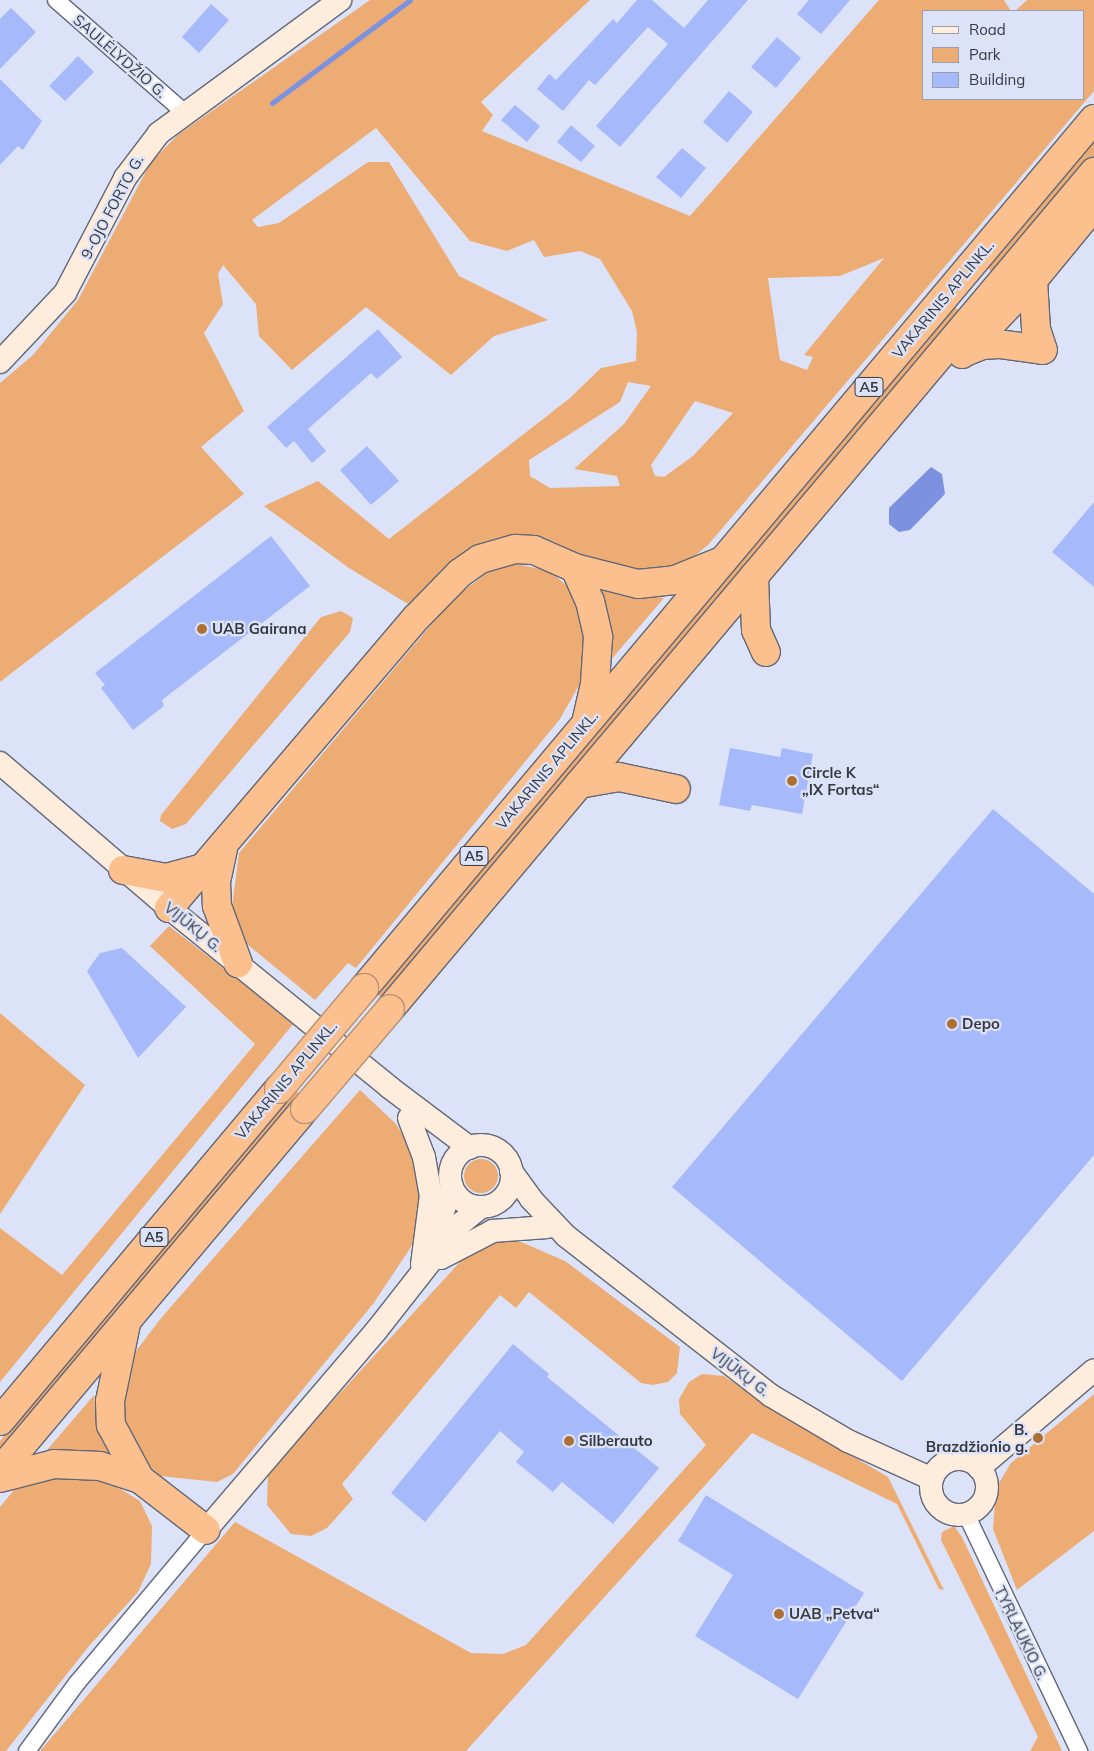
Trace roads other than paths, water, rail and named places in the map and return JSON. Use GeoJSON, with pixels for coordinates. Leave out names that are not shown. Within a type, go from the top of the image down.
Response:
{"type":"FeatureCollection","features":[{"type":"Feature","properties":{"kind":"highway","name":"VAKARINIS APLINKL."},"geometry":{"type":"LineString","coordinates":[[0,1421],[1094,119]]}},
{"type":"Feature","properties":{"kind":"highway","name":"A5"},"geometry":{"type":"LineString","coordinates":[[0,1471],[1094,172]]}},
{"type":"Feature","properties":{"kind":"highway"},"geometry":{"type":"LineString","coordinates":[[900,403],[965,352],[1033,280],[1094,206]]}},
{"type":"Feature","properties":{"kind":"highway"},"geometry":{"type":"LineString","coordinates":[[965,352],[990,345],[1044,350],[1036,329],[1033,280]]}},
{"type":"Feature","properties":{"kind":"highway"},"geometry":{"type":"LineString","coordinates":[[169,908],[215,857],[416,617],[460,573],[480,559],[516,549],[550,555],[575,568],[619,581],[658,583],[725,559]]}},
{"type":"Feature","properties":{"kind":"highway"},"geometry":{"type":"LineString","coordinates":[[575,568],[590,602],[598,637],[595,684],[585,724]]}},
{"type":"Feature","properties":{"kind":"highway"},"geometry":{"type":"LineString","coordinates":[[754,576],[756,630],[766,652]]}},
{"type":"Feature","properties":{"kind":"highway"},"geometry":{"type":"LineString","coordinates":[[579,784],[619,777],[676,789]]}},
{"type":"Feature","properties":{"kind":"highway"},"geometry":{"type":"LineString","coordinates":[[123,870],[166,878],[215,857]]}},
{"type":"Feature","properties":{"kind":"highway"},"geometry":{"type":"LineString","coordinates":[[215,857],[217,906],[238,963]]}},
{"type":"Feature","properties":{"kind":"highway"},"geometry":{"type":"LineString","coordinates":[[127,1320],[110,1401],[111,1425],[140,1479]]}},
{"type":"Feature","properties":{"kind":"highway"},"geometry":{"type":"LineString","coordinates":[[0,1478],[76,1462],[140,1479],[206,1530]]}},
{"type":"Feature","properties":{"kind":"main road","name":"9-OJO FORTO G."},"geometry":{"type":"LineString","coordinates":[[0,362],[65,294],[141,152],[184,112],[340,0]]}},
{"type":"Feature","properties":{"kind":"main road","name":"VIJŪKŲ G."},"geometry":{"type":"LineString","coordinates":[[0,763],[169,908],[389,1088],[470,1148]]}},
{"type":"Feature","properties":{"kind":"main road","name":"VIJŪKŲ G."},"geometry":{"type":"LineString","coordinates":[[389,1088],[409,1118],[437,1149],[451,1182]]}},
{"type":"Feature","properties":{"kind":"main road"},"geometry":{"type":"LineString","coordinates":[[409,1118],[424,1157],[431,1195],[422,1270]]}},
{"type":"Feature","properties":{"kind":"main road"},"geometry":{"type":"LineString","coordinates":[[206,1530],[376,1331],[460,1224],[507,1192],[511,1172],[508,1161],[496,1150],[470,1148],[455,1159],[445,1213],[422,1270]]}},
{"type":"Feature","properties":{"kind":"main road","name":"VIJŪKŲ G."},"geometry":{"type":"LineString","coordinates":[[511,1172],[556,1232],[770,1395],[848,1441],[932,1479]]}},
{"type":"Feature","properties":{"kind":"main road"},"geometry":{"type":"LineString","coordinates":[[451,1182],[463,1202],[486,1206]]}},
{"type":"Feature","properties":{"kind":"main road","name":"VIJŪKŲ G."},"geometry":{"type":"LineString","coordinates":[[486,1206],[556,1232]]}},
{"type":"Feature","properties":{"kind":"main road"},"geometry":{"type":"LineString","coordinates":[[422,1270],[465,1242],[493,1230],[556,1232]]}},
{"type":"Feature","properties":{"kind":"main road"},"geometry":{"type":"LineString","coordinates":[[979,1468],[1094,1370]]}},
{"type":"Feature","properties":{"kind":"main road"},"geometry":{"type":"LineString","coordinates":[[962,1459],[979,1468],[985,1476],[985,1495],[981,1504],[966,1514],[942,1509],[931,1490],[932,1479],[936,1470],[952,1460],[962,1459]]}},
{"type":"Feature","properties":{"kind":"street","name":"SAULĖLYDŽIO G."},"geometry":{"type":"LineString","coordinates":[[56,0],[184,112]]}},
{"type":"Feature","properties":{"kind":"street","name":"TYRLAUKIO G."},"geometry":{"type":"LineString","coordinates":[[966,1514],[1079,1751]]}},
{"type":"Feature","properties":{"kind":"street"},"geometry":{"type":"LineString","coordinates":[[28,1751],[77,1683],[206,1530]]}},
{"type":"Feature","properties":{"kind":"water"},"geometry":{"type":"Polygon","coordinates":[[[931,467],[942,474],[945,494],[910,530],[899,532],[889,524],[889,508],[931,467]]]}},
{"type":"Feature","properties":{"kind":"waterway"},"geometry":{"type":"LineString","coordinates":[[272,103],[410,0]]}},
{"type":"Feature","properties":{"kind":"place","name":"UAB Gairana"},"geometry":{"type":"Point","coordinates":[202,629]}},
{"type":"Feature","properties":{"kind":"place","name":"Circle K „IX Fortas“"},"geometry":{"type":"Point","coordinates":[792,781]}},
{"type":"Feature","properties":{"kind":"place","name":"Depo"},"geometry":{"type":"Point","coordinates":[952,1024]}},
{"type":"Feature","properties":{"kind":"place","name":"B. Brazdžionio g."},"geometry":{"type":"Point","coordinates":[1038,1438]}},
{"type":"Feature","properties":{"kind":"place","name":"Silberauto"},"geometry":{"type":"Point","coordinates":[569,1441]}},
{"type":"Feature","properties":{"kind":"place","name":"UAB „Petva“"},"geometry":{"type":"Point","coordinates":[779,1614]}}]}
